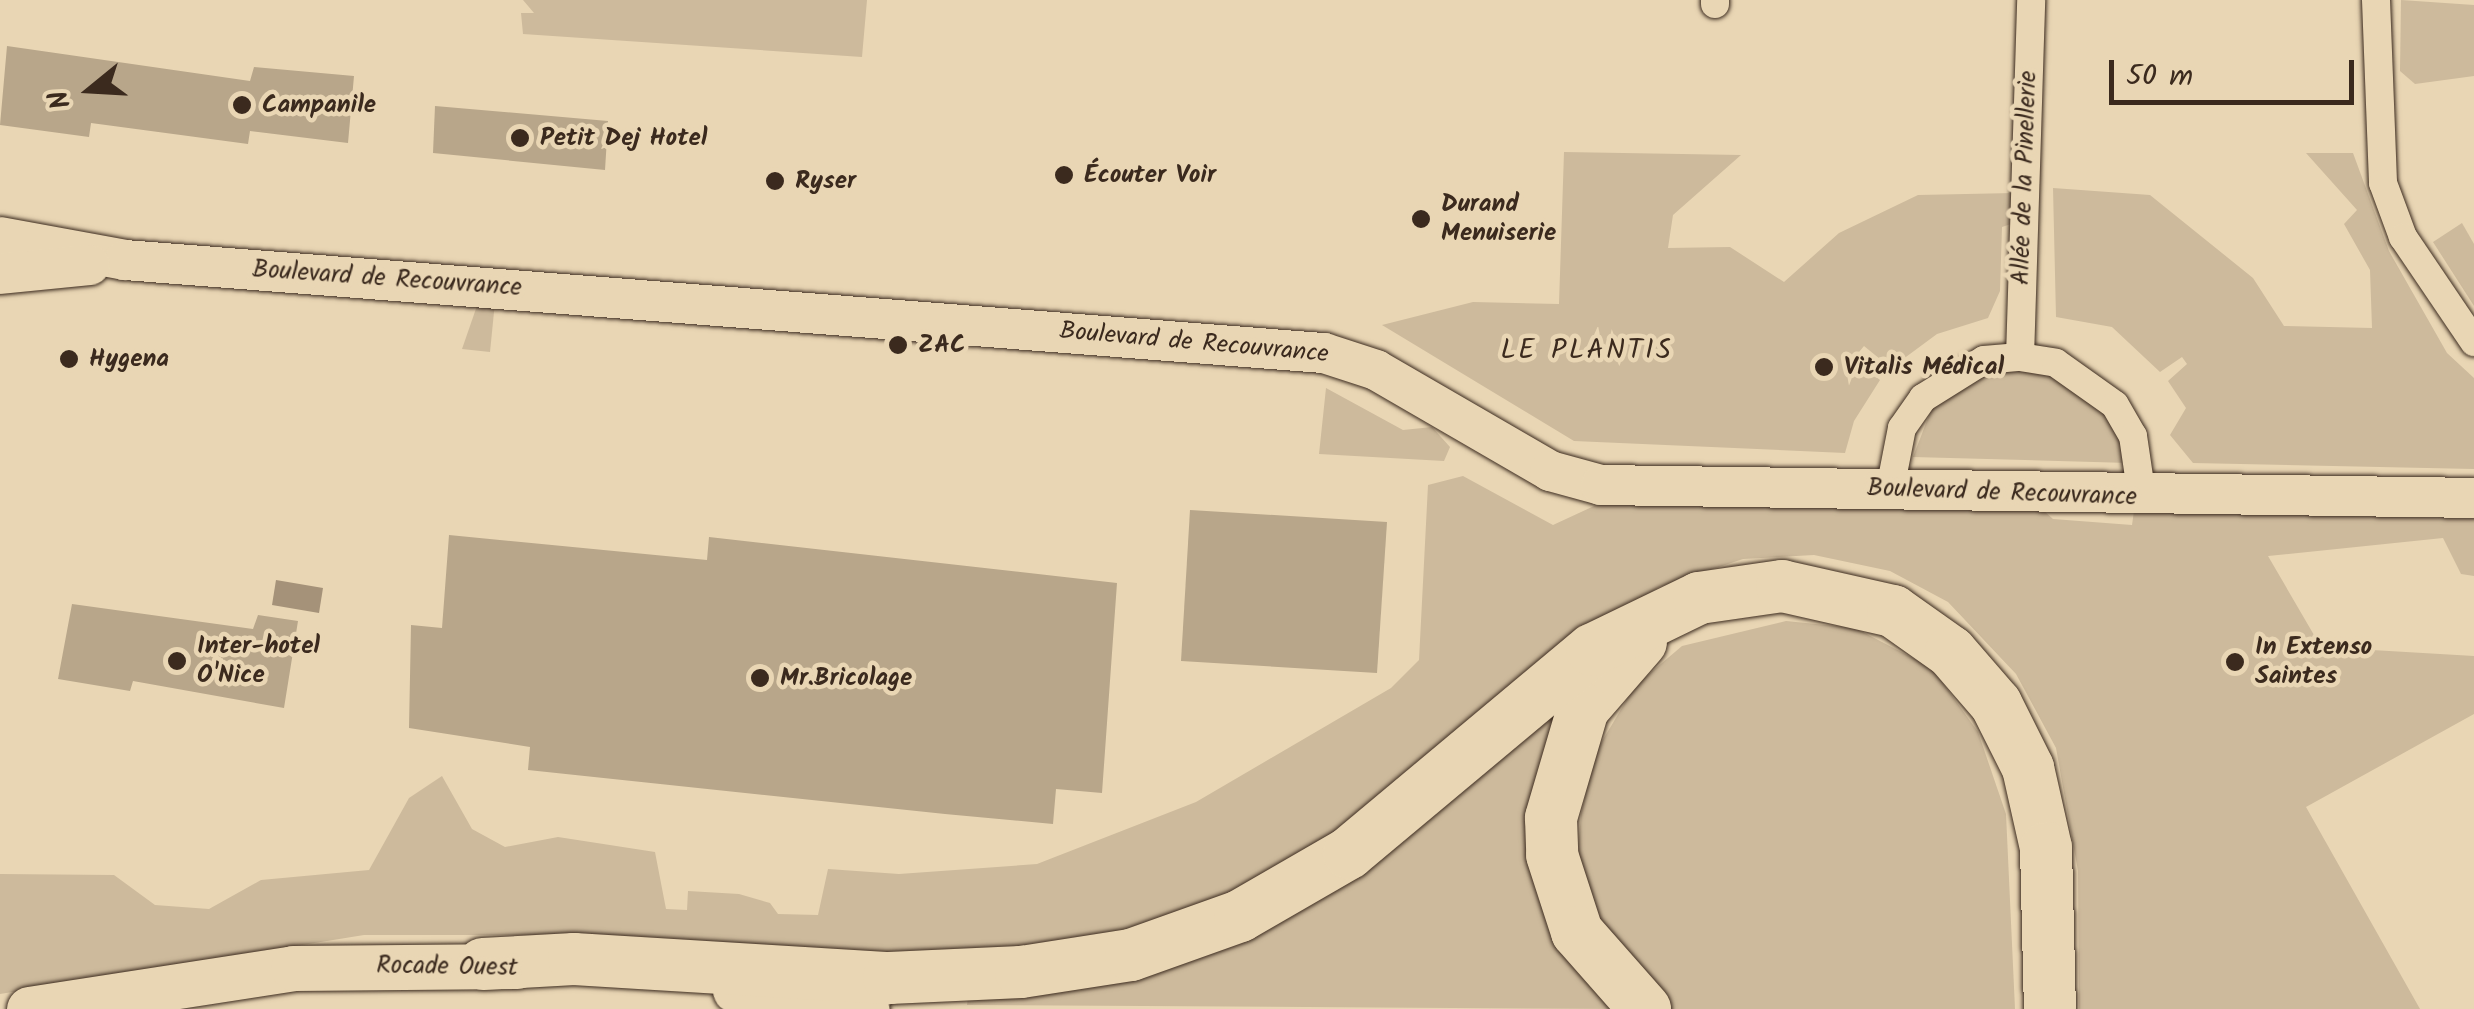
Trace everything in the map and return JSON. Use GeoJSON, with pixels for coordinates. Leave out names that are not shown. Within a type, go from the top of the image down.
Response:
{"type":"FeatureCollection","features":[{"type":"Feature","properties":{"kind":"highway"},"geometry":{"type":"LineString","coordinates":[[484,964],[574,958],[888,978],[1022,972],[1131,955],[1295,888],[1394,818],[1580,659],[1674,609],[1755,588],[1839,594],[1893,612],[1977,677],[2013,732],[2039,806],[2052,884],[2050,1009]]}},
{"type":"Feature","properties":{"kind":"highway"},"geometry":{"type":"LineString","coordinates":[[1644,1009],[1577,932],[1552,855],[1551,818],[1583,709],[1674,609]]}},
{"type":"Feature","properties":{"kind":"main road","name":"Rocade Ouest"},"geometry":{"type":"LineString","coordinates":[[29,1009],[293,968],[484,964],[867,1009]]}},
{"type":"Feature","properties":{"kind":"street","name":"Allée de la Pinellerie"},"geometry":{"type":"LineString","coordinates":[[2020,357],[2031,0]]}},
{"type":"Feature","properties":{"kind":"street"},"geometry":{"type":"LineString","coordinates":[[2376,0],[2383,182],[2411,251],[2474,342]]}},
{"type":"Feature","properties":{"kind":"street"},"geometry":{"type":"LineString","coordinates":[[0,238],[125,260]]}},
{"type":"Feature","properties":{"kind":"street"},"geometry":{"type":"LineString","coordinates":[[0,274],[125,260]]}},
{"type":"Feature","properties":{"kind":"street","name":"Boulevard de Recouvrance"},"geometry":{"type":"LineString","coordinates":[[125,260],[1324,353],[1376,370],[1579,482],[2142,497],[2474,498]]}},
{"type":"Feature","properties":{"kind":"street"},"geometry":{"type":"LineString","coordinates":[[1890,489],[1902,428],[1923,398],[1967,368],[2020,357],[2056,363],[2115,404],[2134,436],[2142,497]]}},
{"type":"Feature","properties":{"kind":"shaded area"},"geometry":{"type":"Polygon","coordinates":[[[523,0],[867,0],[862,57],[523,34],[521,13],[534,13],[523,0]]]}},
{"type":"Feature","properties":{"kind":"shaded area"},"geometry":{"type":"Polygon","coordinates":[[[2401,0],[2474,5],[2474,76],[2415,84],[2400,71],[2401,0]]]}},
{"type":"Feature","properties":{"kind":"shaded area"},"geometry":{"type":"Polygon","coordinates":[[[1564,152],[1741,155],[1673,215],[1668,248],[1730,247],[1784,282],[1839,233],[1918,195],[2014,193],[2014,223],[2002,227],[2000,291],[1988,318],[1937,334],[1891,368],[1864,346],[1854,358],[1880,380],[1854,421],[1845,453],[1574,441],[1382,325],[1473,302],[1559,304],[1564,152]]]}},
{"type":"Feature","properties":{"kind":"shaded area"},"geometry":{"type":"Polygon","coordinates":[[[2306,153],[2353,153],[2389,251],[2447,353],[2474,378],[2474,469],[2193,463],[2170,435],[2186,408],[2168,381],[2187,364],[2182,357],[2160,372],[2112,327],[2056,317],[2053,188],[2150,195],[2253,278],[2284,326],[2372,328],[2370,270],[2344,224],[2357,210],[2306,153]]]}},
{"type":"Feature","properties":{"kind":"shaded area"},"geometry":{"type":"Polygon","coordinates":[[[2462,223],[2474,244],[2474,306],[2433,242],[2462,223]]]}},
{"type":"Feature","properties":{"kind":"shaded area"},"geometry":{"type":"Polygon","coordinates":[[[479,300],[495,302],[490,352],[462,349],[479,300]]]}},
{"type":"Feature","properties":{"kind":"shaded area"},"geometry":{"type":"Polygon","coordinates":[[[2011,368],[2077,380],[2122,434],[2129,463],[1913,457],[1933,405],[1970,380],[2011,368]]]}},
{"type":"Feature","properties":{"kind":"shaded area"},"geometry":{"type":"Polygon","coordinates":[[[1326,388],[1403,430],[1432,427],[1450,447],[1444,461],[1319,454],[1326,388]]]}},
{"type":"Feature","properties":{"kind":"shaded area"},"geometry":{"type":"Polygon","coordinates":[[[1463,476],[1553,525],[1607,500],[2043,510],[2053,519],[2132,525],[2134,511],[2474,519],[2474,576],[2461,574],[2443,538],[2268,556],[2321,647],[2474,656],[2474,714],[2306,807],[2420,1009],[2079,1009],[2078,871],[2056,748],[2016,674],[1948,602],[1890,571],[1814,555],[1743,559],[1659,587],[1560,652],[1297,868],[1108,951],[752,955],[520,935],[364,935],[0,994],[0,874],[114,875],[155,905],[209,909],[261,880],[369,870],[409,798],[442,776],[472,829],[505,847],[558,837],[655,852],[666,909],[687,910],[688,891],[739,894],[770,903],[778,914],[818,915],[828,869],[899,874],[1037,864],[1196,802],[1391,688],[1419,660],[1428,485],[1463,476]]]}},
{"type":"Feature","properties":{"kind":"shaded area"},"geometry":{"type":"Polygon","coordinates":[[[276,580],[323,588],[319,613],[272,605],[276,580]]]}},
{"type":"Feature","properties":{"kind":"shaded area"},"geometry":{"type":"Polygon","coordinates":[[[1786,621],[1855,628],[1932,668],[1978,732],[2006,814],[2015,1009],[1669,1009],[1594,921],[1577,865],[1581,814],[1595,753],[1635,686],[1682,646],[1786,621]]]}},
{"type":"Feature","properties":{"kind":"shaded area"},"geometry":{"type":"Polygon","coordinates":[[[1586,675],[1541,788],[1626,1009],[967,1005],[968,996],[1086,987],[1586,675]]]}},
{"type":"Feature","properties":{"kind":"building"},"geometry":{"type":"Polygon","coordinates":[[[7,46],[250,81],[254,67],[354,76],[348,143],[250,131],[248,144],[91,123],[89,137],[0,125],[7,46]]]}},
{"type":"Feature","properties":{"kind":"building","name":"Petit Dej Hotel"},"geometry":{"type":"Polygon","coordinates":[[[435,106],[608,121],[605,170],[433,153],[435,106]]]}},
{"type":"Feature","properties":{"kind":"building"},"geometry":{"type":"Polygon","coordinates":[[[1190,510],[1387,522],[1377,673],[1181,661],[1190,510]]]}},
{"type":"Feature","properties":{"kind":"building","name":"Mr.Bricolage"},"geometry":{"type":"Polygon","coordinates":[[[449,535],[707,560],[709,537],[1117,583],[1102,793],[1056,789],[1053,824],[945,814],[528,770],[530,747],[409,728],[411,625],[442,628],[449,535]]]}},
{"type":"Feature","properties":{"kind":"building","name":"Inter-hotel O'Nice"},"geometry":{"type":"Polygon","coordinates":[[[72,604],[253,629],[258,615],[298,621],[284,708],[133,681],[130,691],[58,679],[72,604]]]}},
{"type":"Feature","properties":{"kind":"place","name":"Campanile"},"geometry":{"type":"Point","coordinates":[242,105]}},
{"type":"Feature","properties":{"kind":"place","name":"Petit Dej Hotel"},"geometry":{"type":"Point","coordinates":[520,138]}},
{"type":"Feature","properties":{"kind":"place","name":"Écouter Voir"},"geometry":{"type":"Point","coordinates":[1064,175]}},
{"type":"Feature","properties":{"kind":"place","name":"Ryser"},"geometry":{"type":"Point","coordinates":[775,181]}},
{"type":"Feature","properties":{"kind":"place","name":"Durand Menuiserie"},"geometry":{"type":"Point","coordinates":[1421,219]}},
{"type":"Feature","properties":{"kind":"place","name":"ZAC"},"geometry":{"type":"Point","coordinates":[898,345]}},
{"type":"Feature","properties":{"kind":"place","name":"Hygena"},"geometry":{"type":"Point","coordinates":[69,359]}},
{"type":"Feature","properties":{"kind":"place","name":"Vitalis Médical"},"geometry":{"type":"Point","coordinates":[1824,367]}},
{"type":"Feature","properties":{"kind":"place","name":"Inter-hotel O'Nice"},"geometry":{"type":"Point","coordinates":[177,661]}},
{"type":"Feature","properties":{"kind":"place","name":"In Extenso Saintes"},"geometry":{"type":"Point","coordinates":[2235,662]}},
{"type":"Feature","properties":{"kind":"place","name":"Mr.Bricolage"},"geometry":{"type":"Point","coordinates":[760,678]}},
{"type":"Feature","properties":{"kind":"district","name":"LE PLANTIS"},"geometry":{"type":"Point","coordinates":[1587,351]}}]}
